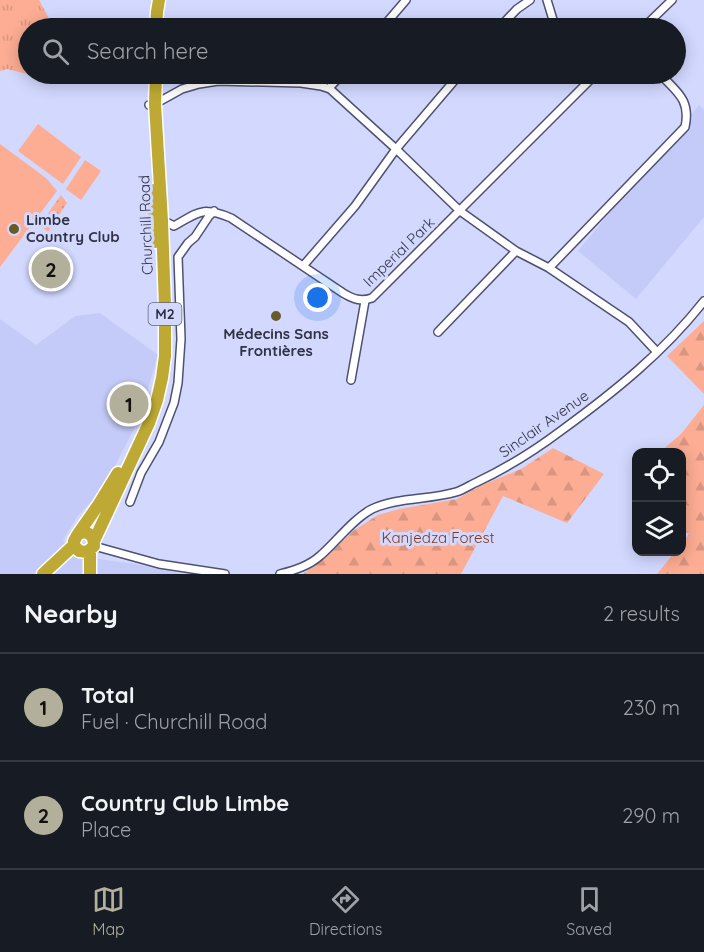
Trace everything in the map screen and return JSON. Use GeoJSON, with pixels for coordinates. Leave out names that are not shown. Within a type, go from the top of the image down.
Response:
{"type":"FeatureCollection","features":[{"type":"Feature","properties":{"kind":"highway"},"geometry":{"type":"LineString","coordinates":[[151,0],[151,18]]}},
{"type":"Feature","properties":{"kind":"highway"},"geometry":{"type":"LineString","coordinates":[[156,18],[159,0]]}},
{"type":"Feature","properties":{"kind":"highway","name":"Churchill Road"},"geometry":{"type":"LineString","coordinates":[[92,546],[148,423],[162,378],[165,346],[151,84]]}},
{"type":"Feature","properties":{"kind":"highway","name":"Churchill Road"},"geometry":{"type":"LineString","coordinates":[[152,104],[155,84]]}},
{"type":"Feature","properties":{"kind":"highway","name":"Churchill Road"},"geometry":{"type":"LineString","coordinates":[[43,574],[76,539],[99,504],[138,436],[152,398],[159,355],[158,218]]}},
{"type":"Feature","properties":{"kind":"highway"},"geometry":{"type":"LineString","coordinates":[[84,532],[88,533],[91,535],[92,546],[83,552],[79,551],[76,539],[84,532]]}},
{"type":"Feature","properties":{"kind":"highway","name":"M2"},"geometry":{"type":"LineString","coordinates":[[90,574],[92,546]]}},
{"type":"Feature","properties":{"kind":"street"},"geometry":{"type":"LineString","coordinates":[[391,18],[406,0]]}},
{"type":"Feature","properties":{"kind":"street"},"geometry":{"type":"LineString","coordinates":[[508,18],[530,0]]}},
{"type":"Feature","properties":{"kind":"street"},"geometry":{"type":"LineString","coordinates":[[547,0],[552,18]]}},
{"type":"Feature","properties":{"kind":"street"},"geometry":{"type":"LineString","coordinates":[[653,18],[672,0]]}},
{"type":"Feature","properties":{"kind":"street"},"geometry":{"type":"LineString","coordinates":[[152,104],[182,89],[199,84]]}},
{"type":"Feature","properties":{"kind":"street"},"geometry":{"type":"LineString","coordinates":[[308,84],[330,89],[460,212],[516,251],[549,268],[629,322],[657,352]]}},
{"type":"Feature","properties":{"kind":"street"},"geometry":{"type":"LineString","coordinates":[[330,89],[333,84]]}},
{"type":"Feature","properties":{"kind":"street"},"geometry":{"type":"LineString","coordinates":[[303,267],[355,206],[396,149],[451,84]]}},
{"type":"Feature","properties":{"kind":"street","name":"Imperial Park"},"geometry":{"type":"LineString","coordinates":[[214,211],[231,218],[342,293],[365,301],[372,298],[460,212],[586,84]]}},
{"type":"Feature","properties":{"kind":"street"},"geometry":{"type":"LineString","coordinates":[[549,268],[685,127],[687,115],[683,98],[670,84]]}},
{"type":"Feature","properties":{"kind":"street"},"geometry":{"type":"LineString","coordinates":[[158,218],[174,226],[195,214],[214,211]]}},
{"type":"Feature","properties":{"kind":"street"},"geometry":{"type":"LineString","coordinates":[[130,502],[141,473],[159,442],[174,403],[178,383],[181,339],[178,256],[214,211]]}},
{"type":"Feature","properties":{"kind":"street"},"geometry":{"type":"LineString","coordinates":[[438,332],[516,251]]}},
{"type":"Feature","properties":{"kind":"street"},"geometry":{"type":"LineString","coordinates":[[351,380],[365,301]]}},
{"type":"Feature","properties":{"kind":"street","name":"Sinclair Avenue"},"geometry":{"type":"LineString","coordinates":[[280,574],[303,567],[320,556],[369,510],[385,504],[457,492],[528,455],[609,395],[657,352],[690,319],[704,301]]}},
{"type":"Feature","properties":{"kind":"street"},"geometry":{"type":"LineString","coordinates":[[92,546],[145,561],[225,574]]}},
{"type":"Feature","properties":{"kind":"shaded area"},"geometry":{"type":"Polygon","coordinates":[[[699,105],[704,110],[704,217],[636,299],[578,251],[699,105]]]}},
{"type":"Feature","properties":{"kind":"shaded area"},"geometry":{"type":"Polygon","coordinates":[[[100,313],[158,355],[139,419],[116,464],[63,540],[77,556],[135,564],[182,574],[0,574],[0,319],[36,345],[75,316],[100,313]]]}},
{"type":"Feature","properties":{"kind":"green space"},"geometry":{"type":"Polygon","coordinates":[[[0,0],[39,0],[49,18],[18,18],[18,72],[7,69],[0,71],[0,0]]]}},
{"type":"Feature","properties":{"kind":"green space"},"geometry":{"type":"Polygon","coordinates":[[[38,124],[81,157],[63,184],[18,151],[38,124]]]}},
{"type":"Feature","properties":{"kind":"green space","name":"Limbe Country Club"},"geometry":{"type":"Polygon","coordinates":[[[0,144],[46,178],[57,191],[0,267],[0,144]]]}},
{"type":"Feature","properties":{"kind":"green space"},"geometry":{"type":"Polygon","coordinates":[[[85,160],[101,171],[81,200],[66,189],[85,160]]]}},
{"type":"Feature","properties":{"kind":"green space"},"geometry":{"type":"Polygon","coordinates":[[[61,195],[67,203],[48,232],[40,225],[61,195]]]}},
{"type":"Feature","properties":{"kind":"green space"},"geometry":{"type":"Polygon","coordinates":[[[704,321],[704,394],[667,356],[704,321]]]}},
{"type":"Feature","properties":{"kind":"green space"},"geometry":{"type":"Polygon","coordinates":[[[704,405],[704,574],[657,574],[672,556],[686,556],[686,538],[689,534],[686,532],[686,448],[665,448],[681,434],[704,405]]]}},
{"type":"Feature","properties":{"kind":"green space","name":"Kanjedza Forest"},"geometry":{"type":"Polygon","coordinates":[[[553,448],[604,474],[567,523],[503,496],[461,574],[303,574],[327,556],[353,531],[378,515],[457,499],[480,486],[521,469],[553,448]]]}},
{"type":"Feature","properties":{"kind":"place","name":"Limbe Country Club"},"geometry":{"type":"Point","coordinates":[14,229]}},
{"type":"Feature","properties":{"kind":"place","name":"Country Club Limbe"},"geometry":{"type":"Point","coordinates":[51,269]}},
{"type":"Feature","properties":{"kind":"place","name":"Médecins Sans Frontières"},"geometry":{"type":"Point","coordinates":[276,316]}},
{"type":"Feature","properties":{"kind":"place","name":"Total"},"geometry":{"type":"Point","coordinates":[129,404]}}]}
